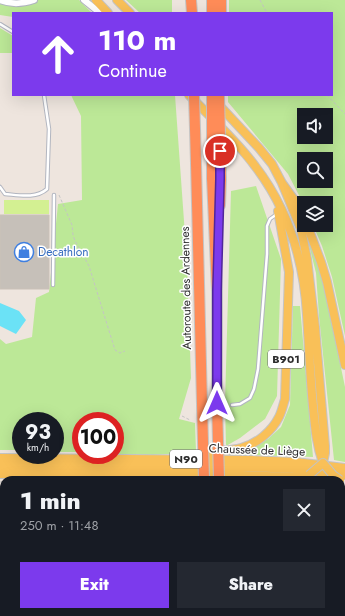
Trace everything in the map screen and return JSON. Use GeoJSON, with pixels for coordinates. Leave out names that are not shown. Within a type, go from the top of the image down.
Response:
{"type":"FeatureCollection","features":[{"type":"Feature","properties":{"kind":"highway"},"geometry":{"type":"LineString","coordinates":[[192,0],[192,12]]}},
{"type":"Feature","properties":{"kind":"highway"},"geometry":{"type":"LineString","coordinates":[[212,0],[212,12]]}},
{"type":"Feature","properties":{"kind":"highway"},"geometry":{"type":"LineString","coordinates":[[221,0],[221,12]]}},
{"type":"Feature","properties":{"kind":"highway","name":"Autoroute des Ardennes"},"geometry":{"type":"LineString","coordinates":[[194,96],[204,476]]}},
{"type":"Feature","properties":{"kind":"highway"},"geometry":{"type":"LineString","coordinates":[[211,96],[216,178]]}},
{"type":"Feature","properties":{"kind":"highway"},"geometry":{"type":"LineString","coordinates":[[219,96],[216,178],[219,476]]}},
{"type":"Feature","properties":{"kind":"main road"},"geometry":{"type":"LineString","coordinates":[[96,0],[107,12]]}},
{"type":"Feature","properties":{"kind":"main road"},"geometry":{"type":"LineString","coordinates":[[117,0],[129,12]]}},
{"type":"Feature","properties":{"kind":"main road","name":"B901"},"geometry":{"type":"LineString","coordinates":[[190,96],[255,166],[289,224],[297,250],[303,282],[307,314],[310,368],[321,446]]}},
{"type":"Feature","properties":{"kind":"main road","name":"B901"},"geometry":{"type":"LineString","coordinates":[[212,96],[272,164],[282,183],[301,229],[307,259],[315,326],[322,463],[335,476]]}},
{"type":"Feature","properties":{"kind":"main road","name":"B901"},"geometry":{"type":"LineString","coordinates":[[282,183],[297,204]]}},
{"type":"Feature","properties":{"kind":"main road","name":"B901"},"geometry":{"type":"LineString","coordinates":[[192,459],[207,452],[242,448],[260,440],[271,429],[279,417],[285,399],[289,272],[276,200]]}},
{"type":"Feature","properties":{"kind":"main road"},"geometry":{"type":"LineString","coordinates":[[310,232],[327,282],[345,365]]}},
{"type":"Feature","properties":{"kind":"main road","name":"Chaussée de Liège"},"geometry":{"type":"LineString","coordinates":[[0,458],[192,459],[296,462],[345,468]]}},
{"type":"Feature","properties":{"kind":"main road"},"geometry":{"type":"LineString","coordinates":[[305,476],[309,475],[322,463]]}},
{"type":"Feature","properties":{"kind":"main road","name":"Chaussée de Liège"},"geometry":{"type":"LineString","coordinates":[[0,466],[249,467],[295,469],[326,476]]}},
{"type":"Feature","properties":{"kind":"main road"},"geometry":{"type":"LineString","coordinates":[[0,474],[263,476]]}},
{"type":"Feature","properties":{"kind":"street"},"geometry":{"type":"LineString","coordinates":[[0,0],[21,4],[34,0]]}},
{"type":"Feature","properties":{"kind":"street"},"geometry":{"type":"LineString","coordinates":[[84,0],[99,12]]}},
{"type":"Feature","properties":{"kind":"lane"},"geometry":{"type":"LineString","coordinates":[[0,24],[12,31]]}},
{"type":"Feature","properties":{"kind":"lane"},"geometry":{"type":"LineString","coordinates":[[0,187],[5,194],[15,195],[40,194],[47,189],[49,129],[44,96]]}},
{"type":"Feature","properties":{"kind":"lane"},"geometry":{"type":"LineString","coordinates":[[53,285],[54,195]]}},
{"type":"Feature","properties":{"kind":"lane"},"geometry":{"type":"LineString","coordinates":[[232,405],[240,404],[250,398],[254,389],[258,369],[267,254],[267,226],[270,219],[279,213]]}},
{"type":"Feature","properties":{"kind":"path"},"geometry":{"type":"LineString","coordinates":[[260,0],[266,12]]}},
{"type":"Feature","properties":{"kind":"path"},"geometry":{"type":"LineString","coordinates":[[328,96],[345,114]]}},
{"type":"Feature","properties":{"kind":"path"},"geometry":{"type":"LineString","coordinates":[[59,195],[72,225],[75,241],[89,266],[115,350],[122,353],[125,351]]}},
{"type":"Feature","properties":{"kind":"path"},"geometry":{"type":"LineString","coordinates":[[182,416],[190,420]]}},
{"type":"Feature","properties":{"kind":"green space"},"geometry":{"type":"Polygon","coordinates":[[[0,0],[79,0],[91,12],[12,12],[12,17],[0,15],[0,0]]]}},
{"type":"Feature","properties":{"kind":"green space"},"geometry":{"type":"Polygon","coordinates":[[[126,0],[172,0],[172,12],[139,12],[126,0]]]}},
{"type":"Feature","properties":{"kind":"green space"},"geometry":{"type":"Polygon","coordinates":[[[229,0],[345,0],[345,336],[332,277],[316,232],[333,232],[333,196],[299,196],[288,174],[228,102],[228,96],[333,96],[333,12],[229,12],[229,0]]]}},
{"type":"Feature","properties":{"kind":"green space"},"geometry":{"type":"Polygon","coordinates":[[[0,28],[12,35],[12,53],[0,53],[0,28]]]}},
{"type":"Feature","properties":{"kind":"green space"},"geometry":{"type":"Polygon","coordinates":[[[71,96],[175,96],[187,263],[191,378],[179,419],[195,423],[196,452],[153,455],[124,454],[124,412],[72,412],[72,452],[64,452],[64,412],[12,412],[12,450],[0,450],[0,339],[6,344],[32,337],[36,298],[49,292],[58,204],[82,200],[81,116],[71,96]]]}},
{"type":"Feature","properties":{"kind":"green space"},"geometry":{"type":"Polygon","coordinates":[[[256,186],[281,259],[277,396],[265,419],[240,438],[226,446],[225,403],[231,191],[256,186]]]}},
{"type":"Feature","properties":{"kind":"green space"},"geometry":{"type":"Polygon","coordinates":[[[4,200],[49,200],[49,214],[4,214],[4,200]]]}},
{"type":"Feature","properties":{"kind":"green space"},"geometry":{"type":"Polygon","coordinates":[[[306,232],[316,259],[325,291],[345,387],[345,462],[334,460],[316,273],[306,232]]]}},
{"type":"Feature","properties":{"kind":"green space"},"geometry":{"type":"Polygon","coordinates":[[[293,306],[300,306],[313,457],[225,454],[248,449],[268,439],[281,427],[290,405],[293,306]]]}},
{"type":"Feature","properties":{"kind":"water"},"geometry":{"type":"Polygon","coordinates":[[[0,303],[19,311],[26,320],[16,334],[0,326],[0,303]]]}},
{"type":"Feature","properties":{"kind":"building","name":"Decathlon"},"geometry":{"type":"Polygon","coordinates":[[[0,215],[49,215],[49,289],[0,289],[0,215]]]}},
{"type":"Feature","properties":{"kind":"place","name":"Decathlon"},"geometry":{"type":"Point","coordinates":[24,252]}},
{"type":"Feature","properties":{"kind":"route"},"geometry":{"type":"LineString","coordinates":[[217,403],[217,291],[220,151]]}}]}
